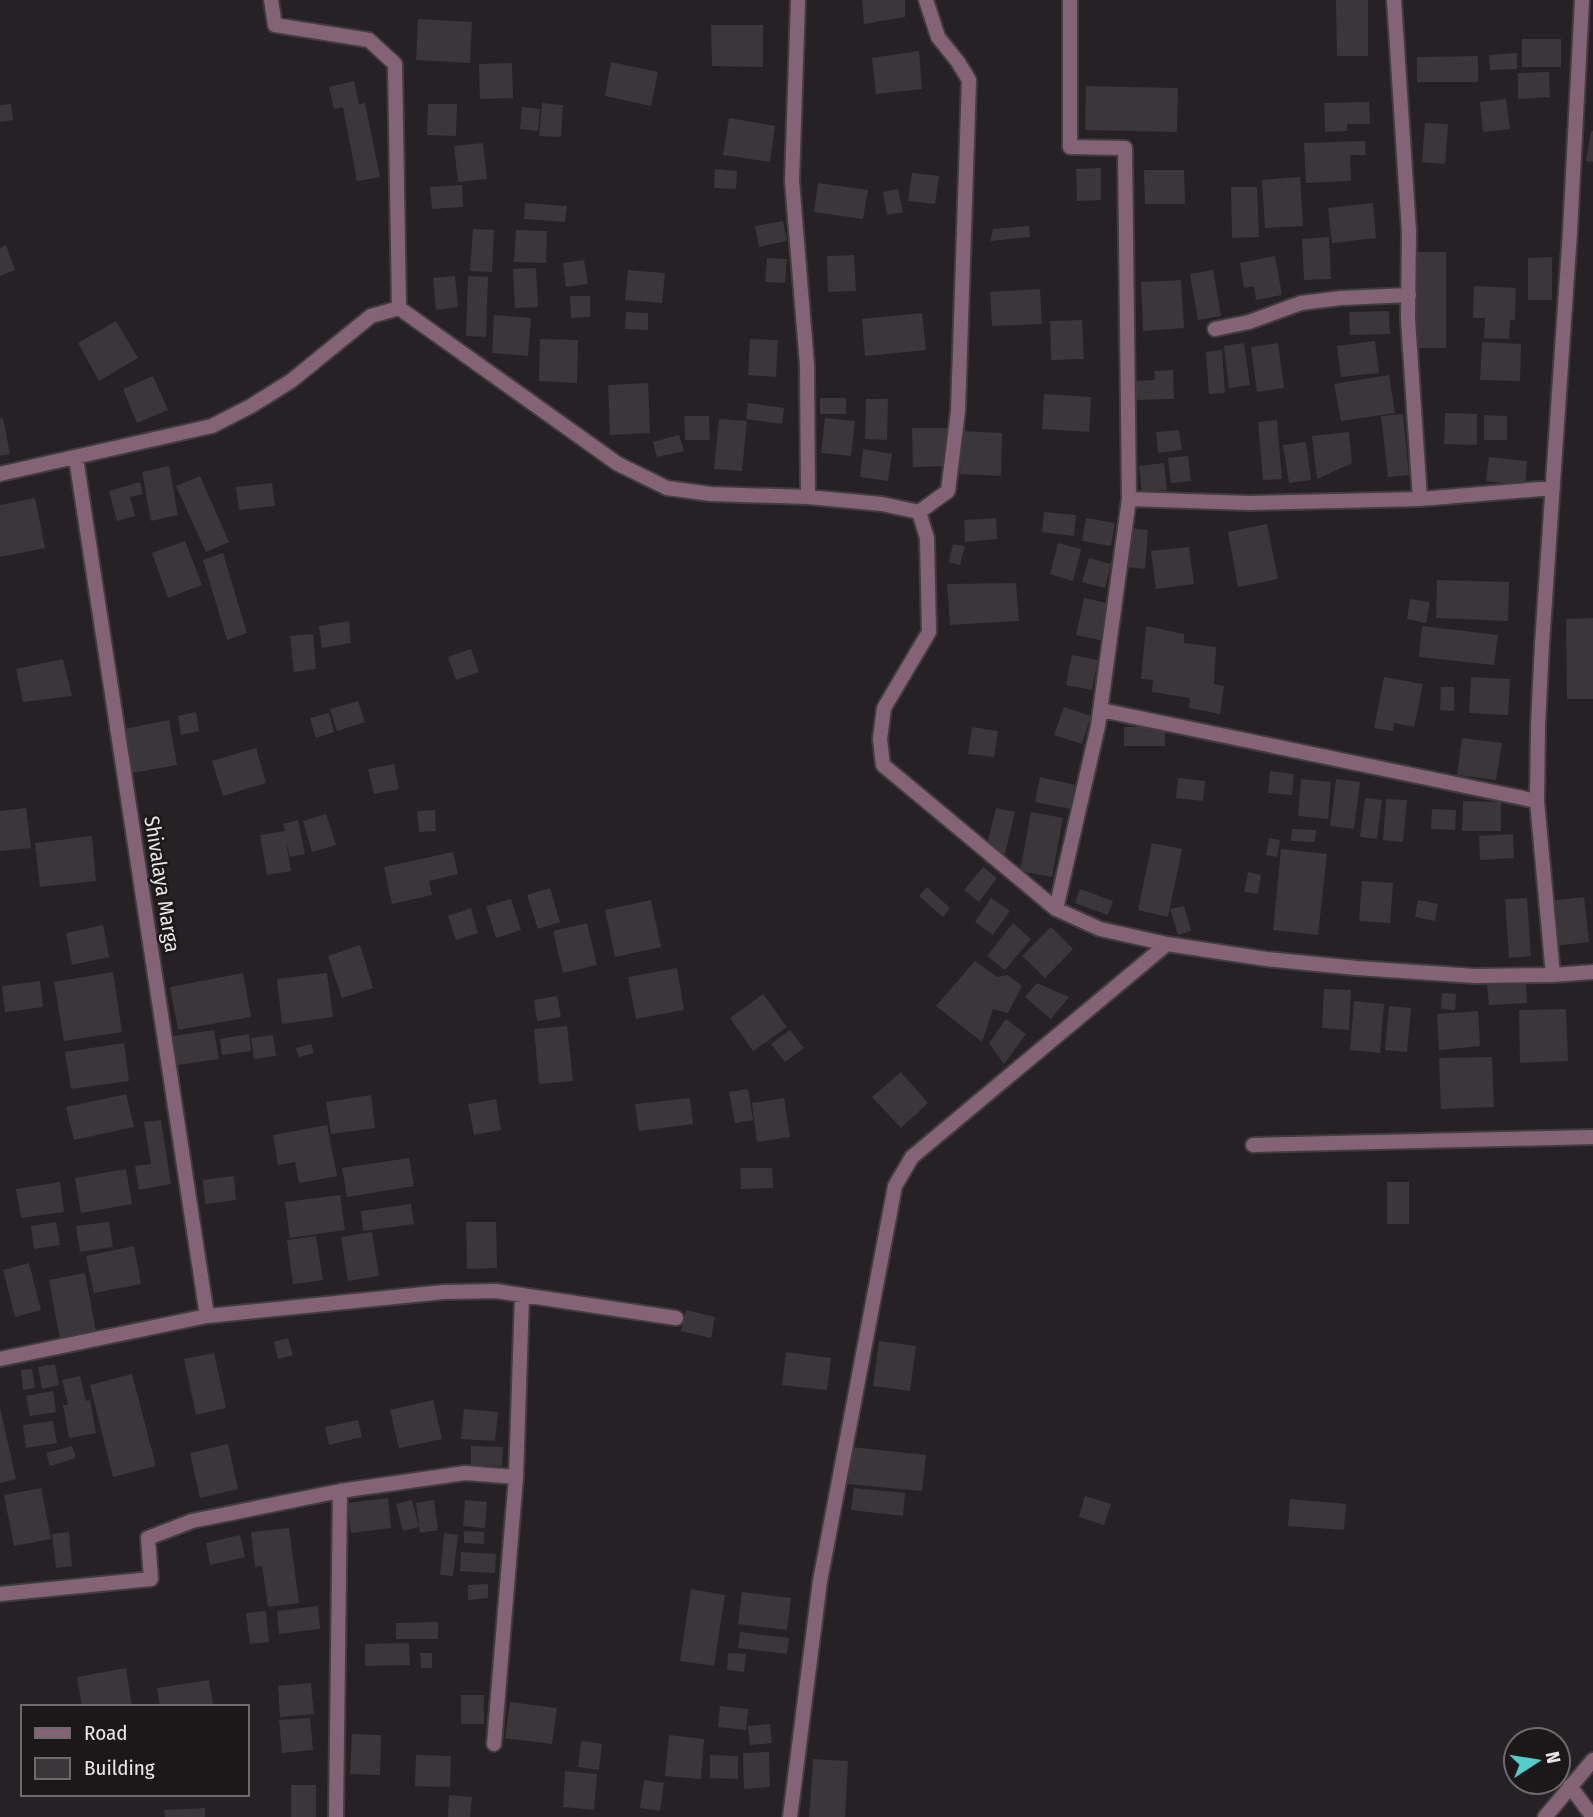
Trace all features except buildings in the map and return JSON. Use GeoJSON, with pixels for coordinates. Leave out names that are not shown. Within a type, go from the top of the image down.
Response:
{"type":"FeatureCollection","features":[{"type":"Feature","properties":{"kind":"street"},"geometry":{"type":"LineString","coordinates":[[271,0],[275,25],[369,40],[396,64],[399,307]]}},
{"type":"Feature","properties":{"kind":"street"},"geometry":{"type":"LineString","coordinates":[[798,0],[792,181],[807,365],[808,497]]}},
{"type":"Feature","properties":{"kind":"street"},"geometry":{"type":"LineString","coordinates":[[399,307],[618,464],[667,488],[711,495],[808,497],[882,504],[919,512],[948,491],[953,464],[958,411],[968,80],[938,37],[926,0]]}},
{"type":"Feature","properties":{"kind":"street"},"geometry":{"type":"LineString","coordinates":[[1056,909],[1101,710],[1129,499],[1125,148],[1070,148],[1070,0]]}},
{"type":"Feature","properties":{"kind":"street"},"geometry":{"type":"LineString","coordinates":[[1394,0],[1409,232],[1409,295],[1420,499]]}},
{"type":"Feature","properties":{"kind":"street"},"geometry":{"type":"LineString","coordinates":[[1553,975],[1537,801],[1541,657],[1570,232],[1582,0]]}},
{"type":"Feature","properties":{"kind":"street"},"geometry":{"type":"LineString","coordinates":[[1215,329],[1249,321],[1301,303],[1409,295]]}},
{"type":"Feature","properties":{"kind":"street"},"geometry":{"type":"LineString","coordinates":[[0,474],[212,426],[291,381],[371,316],[399,307]]}},
{"type":"Feature","properties":{"kind":"street","name":"Shivalaya Marga"},"geometry":{"type":"LineString","coordinates":[[76,458],[207,1317]]}},
{"type":"Feature","properties":{"kind":"street"},"geometry":{"type":"LineString","coordinates":[[1129,499],[1249,503],[1420,499],[1553,488]]}},
{"type":"Feature","properties":{"kind":"street"},"geometry":{"type":"LineString","coordinates":[[919,512],[927,538],[929,632],[884,708],[880,739],[883,765],[1056,909],[1100,929],[1167,944],[1266,959],[1475,976],[1593,972]]}},
{"type":"Feature","properties":{"kind":"street"},"geometry":{"type":"LineString","coordinates":[[1101,710],[1537,801]]}},
{"type":"Feature","properties":{"kind":"street"},"geometry":{"type":"LineString","coordinates":[[790,1817],[820,1581],[895,1186],[912,1157],[1167,944]]}},
{"type":"Feature","properties":{"kind":"street"},"geometry":{"type":"LineString","coordinates":[[1254,1145],[1593,1137]]}},
{"type":"Feature","properties":{"kind":"street"},"geometry":{"type":"LineString","coordinates":[[0,1359],[207,1317],[444,1292],[496,1291],[676,1318]]}},
{"type":"Feature","properties":{"kind":"street"},"geometry":{"type":"LineString","coordinates":[[494,1744],[516,1477],[522,1296]]}},
{"type":"Feature","properties":{"kind":"street"},"geometry":{"type":"LineString","coordinates":[[0,1594],[151,1579],[148,1538],[192,1521],[340,1491],[465,1473],[516,1477]]}},
{"type":"Feature","properties":{"kind":"street"},"geometry":{"type":"LineString","coordinates":[[335,1817],[340,1491]]}},
{"type":"Feature","properties":{"kind":"street"},"geometry":{"type":"LineString","coordinates":[[1572,1784],[1593,1760]]}},
{"type":"Feature","properties":{"kind":"street"},"geometry":{"type":"LineString","coordinates":[[1572,1789],[1593,1817]]}},
{"type":"Feature","properties":{"kind":"street"},"geometry":{"type":"LineString","coordinates":[[1545,1817],[1562,1796]]}}]}
